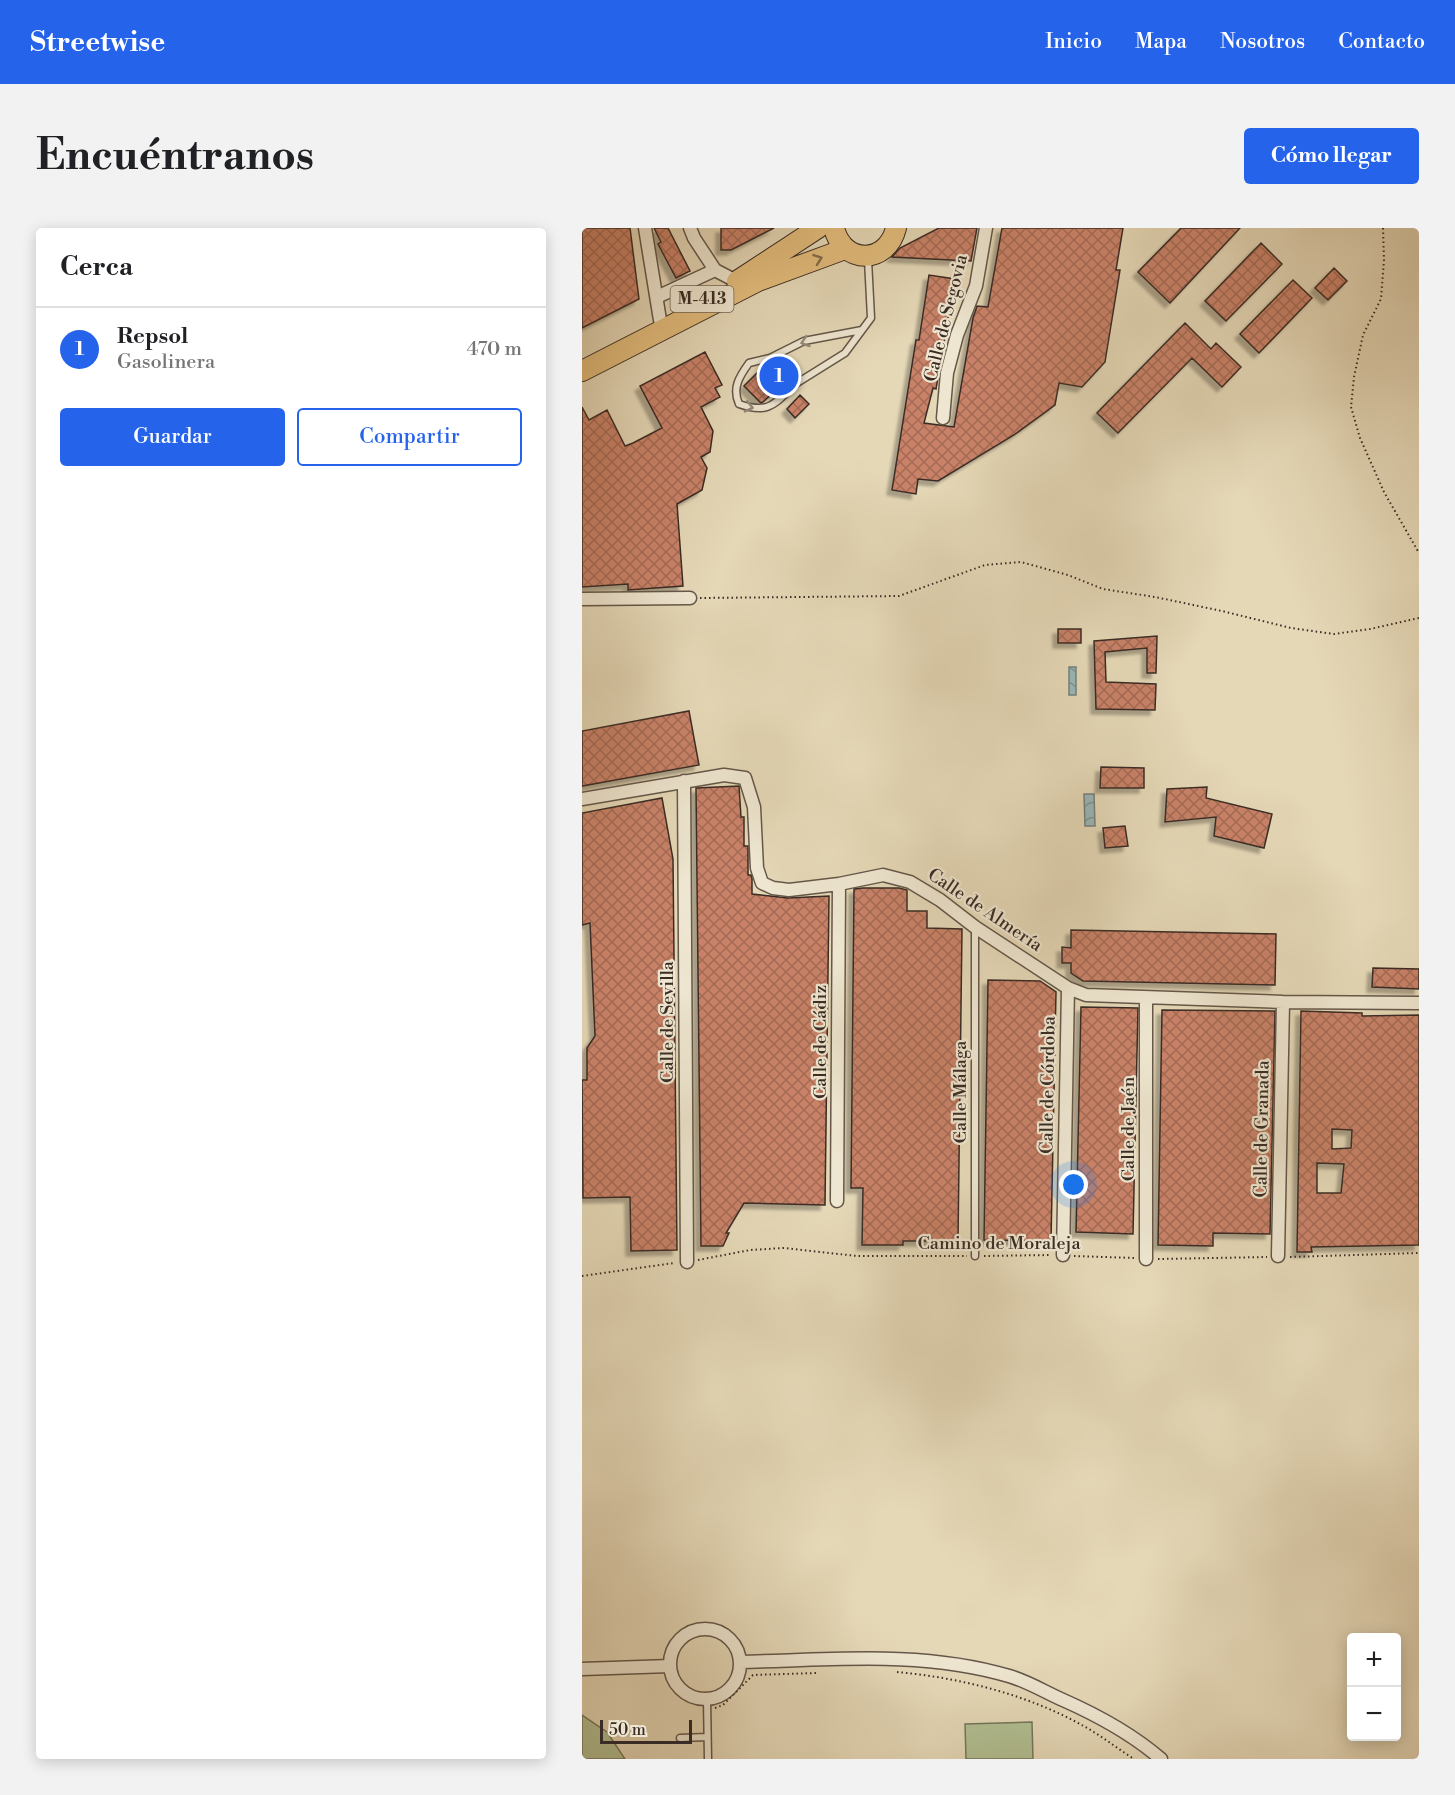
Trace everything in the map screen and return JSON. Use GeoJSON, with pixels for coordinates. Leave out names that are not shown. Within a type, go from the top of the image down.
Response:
{"type":"FeatureCollection","features":[{"type":"Feature","properties":{"kind":"main road","name":"M-413"},"geometry":{"type":"LineString","coordinates":[[582,360],[736,281],[818,228]]}},
{"type":"Feature","properties":{"kind":"main road"},"geometry":{"type":"LineString","coordinates":[[834,228],[837,240],[845,249],[856,255],[868,256],[880,252],[889,244],[896,228]]}},
{"type":"Feature","properties":{"kind":"main road","name":"M-413"},"geometry":{"type":"LineString","coordinates":[[582,371],[758,281],[845,249]]}},
{"type":"Feature","properties":{"kind":"street"},"geometry":{"type":"LineString","coordinates":[[645,228],[660,320]]}},
{"type":"Feature","properties":{"kind":"street"},"geometry":{"type":"LineString","coordinates":[[690,228],[715,270],[736,281]]}},
{"type":"Feature","properties":{"kind":"street","name":"Calle de Segovia"},"geometry":{"type":"LineString","coordinates":[[943,418],[947,373],[957,334],[976,286],[986,228]]}},
{"type":"Feature","properties":{"kind":"street"},"geometry":{"type":"LineString","coordinates":[[582,382],[765,286],[791,269]]}},
{"type":"Feature","properties":{"kind":"street"},"geometry":{"type":"LineString","coordinates":[[657,297],[715,270]]}},
{"type":"Feature","properties":{"kind":"street"},"geometry":{"type":"LineString","coordinates":[[582,599],[690,598]]}},
{"type":"Feature","properties":{"kind":"street","name":"Calle de Almería"},"geometry":{"type":"LineString","coordinates":[[582,799],[724,775],[745,778],[754,807],[757,868],[762,883],[773,888],[789,890],[839,884],[883,875],[910,882],[1068,988],[1086,995],[1283,1002],[1419,1002]]}},
{"type":"Feature","properties":{"kind":"street","name":"Calle de Sevilla"},"geometry":{"type":"LineString","coordinates":[[684,781],[687,1262]]}},
{"type":"Feature","properties":{"kind":"street","name":"Calle de Cádiz"},"geometry":{"type":"LineString","coordinates":[[837,1201],[839,884]]}},
{"type":"Feature","properties":{"kind":"street","name":"Calle de Córdoba"},"geometry":{"type":"LineString","coordinates":[[1063,1255],[1068,988]]}},
{"type":"Feature","properties":{"kind":"street","name":"Calle de Jaén"},"geometry":{"type":"LineString","coordinates":[[1146,998],[1146,1259]]}},
{"type":"Feature","properties":{"kind":"street","name":"Calle de Granada"},"geometry":{"type":"LineString","coordinates":[[1278,1256],[1283,1002]]}},
{"type":"Feature","properties":{"kind":"street"},"geometry":{"type":"LineString","coordinates":[[703,1629],[721,1633],[731,1640],[738,1650],[740,1662],[735,1684],[718,1697],[707,1699],[686,1694],[677,1686],[670,1666],[671,1654],[677,1643],[686,1635],[703,1629]]}},
{"type":"Feature","properties":{"kind":"street"},"geometry":{"type":"LineString","coordinates":[[740,1662],[891,1659],[956,1664],[1010,1676],[1092,1713],[1148,1748],[1161,1759]]}},
{"type":"Feature","properties":{"kind":"street"},"geometry":{"type":"LineString","coordinates":[[582,1669],[670,1666]]}},
{"type":"Feature","properties":{"kind":"lane"},"geometry":{"type":"LineString","coordinates":[[862,330],[804,341],[771,358],[749,363],[740,375],[734,393],[739,404],[756,410],[770,407],[797,383],[845,353],[871,318],[868,256]]}},
{"type":"Feature","properties":{"kind":"lane"},"geometry":{"type":"LineString","coordinates":[[771,358],[784,376],[797,383]]}},
{"type":"Feature","properties":{"kind":"lane","name":"Calle Málaga"},"geometry":{"type":"LineString","coordinates":[[975,927],[975,1256]]}},
{"type":"Feature","properties":{"kind":"lane"},"geometry":{"type":"LineString","coordinates":[[707,1699],[708,1759]]}},
{"type":"Feature","properties":{"kind":"lane"},"geometry":{"type":"LineString","coordinates":[[680,1738],[707,1737]]}},
{"type":"Feature","properties":{"kind":"path"},"geometry":{"type":"LineString","coordinates":[[1383,228],[1384,260],[1381,299],[1363,335],[1354,377],[1351,407],[1360,438],[1384,492],[1419,553]]}},
{"type":"Feature","properties":{"kind":"path"},"geometry":{"type":"LineString","coordinates":[[690,598],[899,596],[985,565],[1021,562],[1068,574],[1103,589],[1222,610],[1291,628],[1334,634],[1419,618]]}},
{"type":"Feature","properties":{"kind":"path","name":"Camino de Moraleja"},"geometry":{"type":"LineString","coordinates":[[582,1276],[687,1262],[750,1250],[784,1248],[857,1256],[1063,1255],[1146,1259],[1278,1256],[1315,1258],[1419,1253]]}},
{"type":"Feature","properties":{"kind":"path"},"geometry":{"type":"LineString","coordinates":[[894,1672],[935,1676],[1001,1692],[1036,1704],[1087,1728],[1134,1759]]}},
{"type":"Feature","properties":{"kind":"path"},"geometry":{"type":"LineString","coordinates":[[715,1715],[715,1707],[723,1705],[753,1676],[816,1673]]}},
{"type":"Feature","properties":{"kind":"green space"},"geometry":{"type":"Polygon","coordinates":[[[582,1715],[607,1732],[625,1759],[582,1759],[582,1715]]]}},
{"type":"Feature","properties":{"kind":"green space"},"geometry":{"type":"Polygon","coordinates":[[[1032,1722],[1033,1759],[966,1759],[965,1724],[1032,1722]]]}},
{"type":"Feature","properties":{"kind":"water"},"geometry":{"type":"Polygon","coordinates":[[[1069,667],[1076,667],[1076,695],[1069,695],[1069,667]]]}},
{"type":"Feature","properties":{"kind":"water"},"geometry":{"type":"Polygon","coordinates":[[[1084,794],[1094,794],[1095,826],[1085,826],[1084,794]]]}},
{"type":"Feature","properties":{"kind":"building"},"geometry":{"type":"Polygon","coordinates":[[[582,228],[630,228],[639,299],[582,328],[582,228]]]}},
{"type":"Feature","properties":{"kind":"building"},"geometry":{"type":"Polygon","coordinates":[[[654,228],[668,228],[690,271],[676,278],[658,244],[661,242],[654,228]]]}},
{"type":"Feature","properties":{"kind":"building"},"geometry":{"type":"Polygon","coordinates":[[[721,228],[774,228],[731,250],[721,250],[721,228]]]}},
{"type":"Feature","properties":{"kind":"building"},"geometry":{"type":"Polygon","coordinates":[[[939,228],[977,228],[971,261],[892,257],[900,248],[939,228]]]}},
{"type":"Feature","properties":{"kind":"building"},"geometry":{"type":"Polygon","coordinates":[[[1002,228],[1123,228],[1116,270],[1120,270],[1105,362],[1082,387],[1059,383],[1055,405],[1014,435],[938,481],[918,479],[916,494],[892,490],[929,275],[955,279],[936,389],[933,388],[924,423],[954,427],[973,318],[977,306],[988,307],[1002,228]]]}},
{"type":"Feature","properties":{"kind":"building"},"geometry":{"type":"Polygon","coordinates":[[[1181,228],[1240,228],[1170,303],[1138,272],[1181,228]]]}},
{"type":"Feature","properties":{"kind":"building"},"geometry":{"type":"Polygon","coordinates":[[[1261,243],[1282,264],[1226,321],[1205,301],[1261,243]]]}},
{"type":"Feature","properties":{"kind":"building"},"geometry":{"type":"Polygon","coordinates":[[[1334,268],[1347,281],[1328,300],[1315,288],[1334,268]]]}},
{"type":"Feature","properties":{"kind":"building"},"geometry":{"type":"Polygon","coordinates":[[[1293,280],[1312,298],[1259,353],[1240,334],[1293,280]]]}},
{"type":"Feature","properties":{"kind":"building"},"geometry":{"type":"Polygon","coordinates":[[[1185,323],[1211,349],[1216,343],[1241,367],[1222,387],[1192,358],[1118,433],[1097,413],[1185,323]]]}},
{"type":"Feature","properties":{"kind":"building"},"geometry":{"type":"Polygon","coordinates":[[[705,352],[722,385],[715,388],[720,397],[701,407],[713,431],[710,452],[701,457],[707,468],[702,490],[677,504],[683,586],[628,590],[628,584],[582,587],[582,407],[589,420],[607,410],[625,446],[633,443],[662,428],[640,386],[705,352]]]}},
{"type":"Feature","properties":{"kind":"building"},"geometry":{"type":"Polygon","coordinates":[[[759,371],[777,389],[761,403],[744,386],[759,371]]]}},
{"type":"Feature","properties":{"kind":"building"},"geometry":{"type":"Polygon","coordinates":[[[800,395],[809,404],[795,418],[787,409],[800,395]]]}},
{"type":"Feature","properties":{"kind":"building"},"geometry":{"type":"Polygon","coordinates":[[[1058,629],[1081,629],[1081,643],[1058,643],[1058,629]]]}},
{"type":"Feature","properties":{"kind":"building"},"geometry":{"type":"Polygon","coordinates":[[[1157,636],[1156,673],[1147,673],[1147,648],[1105,652],[1106,682],[1156,684],[1155,710],[1096,709],[1094,641],[1157,636]]]}},
{"type":"Feature","properties":{"kind":"building"},"geometry":{"type":"Polygon","coordinates":[[[689,711],[699,765],[582,786],[582,731],[689,711]]]}},
{"type":"Feature","properties":{"kind":"building"},"geometry":{"type":"Polygon","coordinates":[[[1101,767],[1144,768],[1144,788],[1100,788],[1101,767]]]}},
{"type":"Feature","properties":{"kind":"building"},"geometry":{"type":"Polygon","coordinates":[[[739,786],[741,817],[744,817],[744,846],[748,846],[748,875],[752,878],[752,894],[788,898],[829,896],[825,1205],[744,1203],[726,1233],[729,1233],[723,1246],[701,1246],[696,788],[739,786]]]}},
{"type":"Feature","properties":{"kind":"building"},"geometry":{"type":"Polygon","coordinates":[[[1207,787],[1206,798],[1272,814],[1264,848],[1214,836],[1216,817],[1165,822],[1167,789],[1207,787]]]}},
{"type":"Feature","properties":{"kind":"building"},"geometry":{"type":"Polygon","coordinates":[[[662,798],[673,859],[677,1250],[631,1251],[630,1197],[583,1198],[582,1080],[587,1080],[587,1048],[595,1036],[590,923],[582,925],[582,813],[662,798]]]}},
{"type":"Feature","properties":{"kind":"building"},"geometry":{"type":"Polygon","coordinates":[[[1125,826],[1128,846],[1105,848],[1103,828],[1125,826]]]}},
{"type":"Feature","properties":{"kind":"building"},"geometry":{"type":"Polygon","coordinates":[[[854,889],[907,890],[907,911],[927,911],[927,928],[962,929],[958,1241],[903,1241],[903,1245],[862,1245],[863,1188],[851,1188],[854,889]]]}},
{"type":"Feature","properties":{"kind":"building"},"geometry":{"type":"Polygon","coordinates":[[[1071,930],[1276,934],[1275,985],[1083,981],[1071,973],[1071,963],[1062,963],[1062,947],[1071,948],[1071,930]]]}},
{"type":"Feature","properties":{"kind":"building"},"geometry":{"type":"Polygon","coordinates":[[[1373,968],[1419,969],[1419,989],[1372,987],[1373,968]]]}},
{"type":"Feature","properties":{"kind":"building"},"geometry":{"type":"Polygon","coordinates":[[[988,980],[1040,981],[1056,992],[1051,1241],[984,1240],[988,980]]]}},
{"type":"Feature","properties":{"kind":"building"},"geometry":{"type":"Polygon","coordinates":[[[1081,1007],[1138,1008],[1133,1234],[1076,1232],[1081,1007]]]}},
{"type":"Feature","properties":{"kind":"building"},"geometry":{"type":"Polygon","coordinates":[[[1162,1010],[1275,1011],[1270,1234],[1213,1233],[1213,1246],[1158,1245],[1162,1010]]]}},
{"type":"Feature","properties":{"kind":"building"},"geometry":{"type":"Polygon","coordinates":[[[1301,1011],[1362,1013],[1362,1016],[1419,1015],[1419,1245],[1311,1247],[1312,1252],[1297,1252],[1301,1011]],[[1332,1129],[1332,1149],[1351,1148],[1352,1130],[1332,1129]],[[1317,1163],[1317,1193],[1341,1193],[1344,1164],[1317,1163]]]}},
{"type":"Feature","properties":{"kind":"place","name":"Repsol"},"geometry":{"type":"Point","coordinates":[779,376]}}]}
